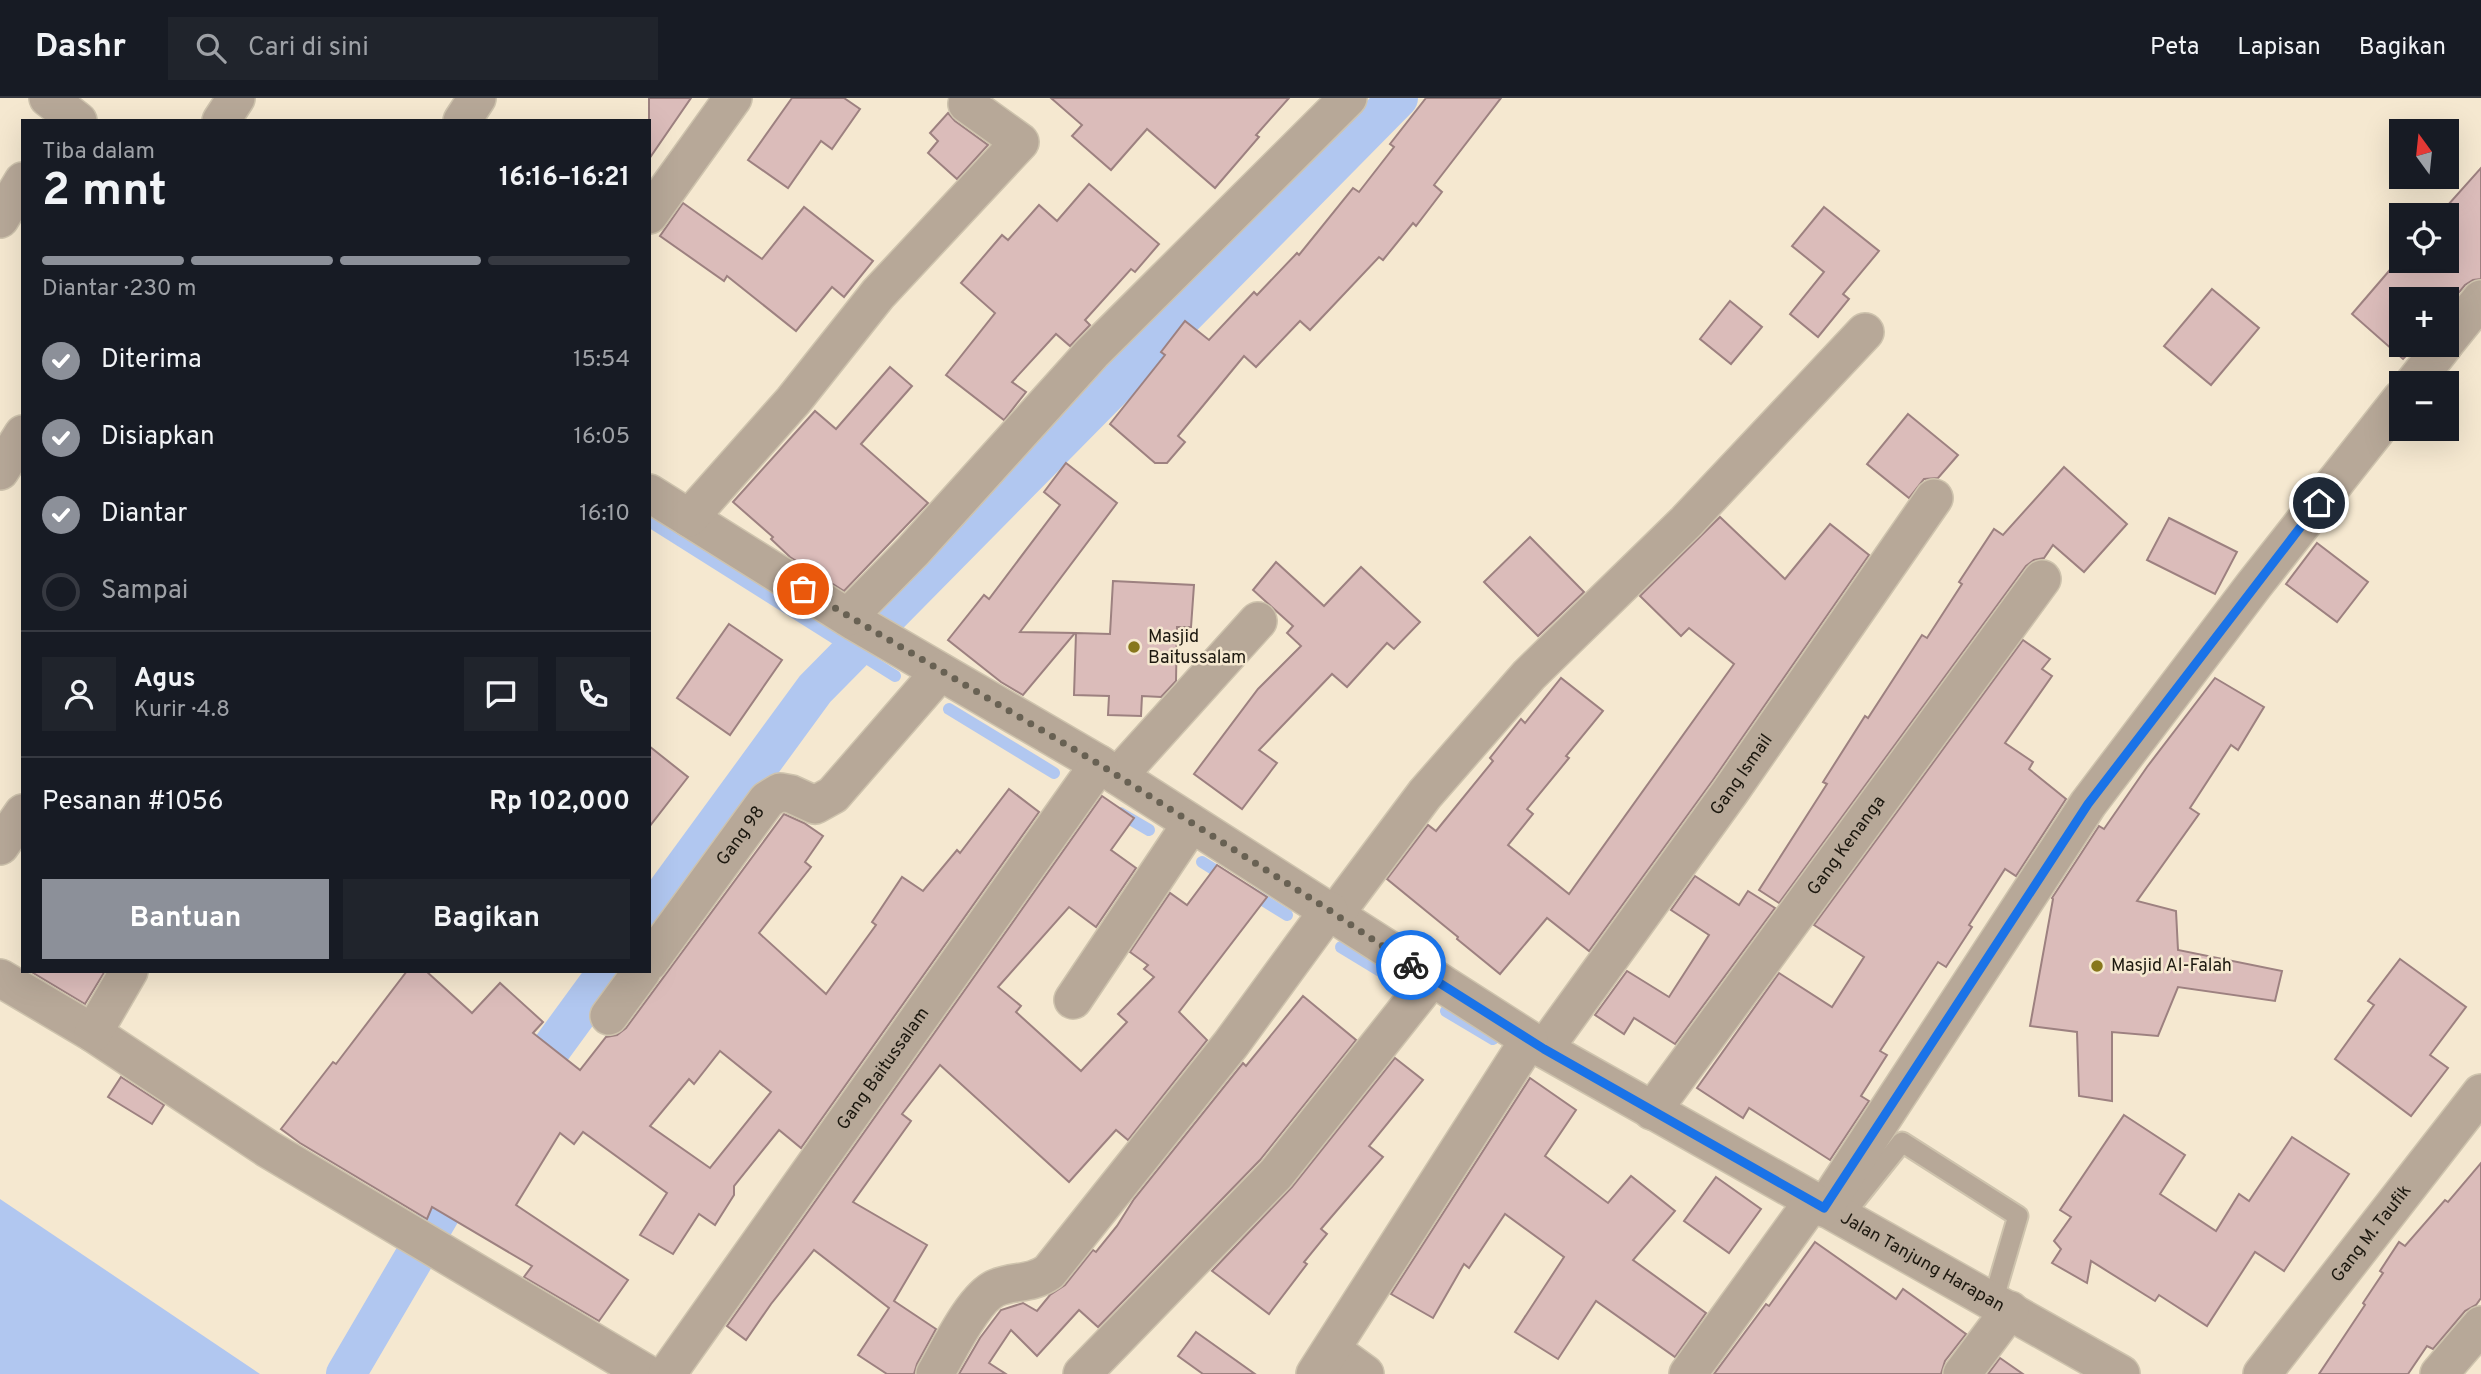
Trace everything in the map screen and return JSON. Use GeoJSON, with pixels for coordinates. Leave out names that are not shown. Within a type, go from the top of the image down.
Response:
{"type":"FeatureCollection","features":[{"type":"Feature","properties":{"kind":"street"},"geometry":{"type":"LineString","coordinates":[[222,119],[236,98]]}},
{"type":"Feature","properties":{"kind":"street"},"geometry":{"type":"LineString","coordinates":[[463,119],[477,98]]}},
{"type":"Feature","properties":{"kind":"street"},"geometry":{"type":"LineString","coordinates":[[651,212],[733,98]]}},
{"type":"Feature","properties":{"kind":"street"},"geometry":{"type":"LineString","coordinates":[[689,518],[793,401],[878,294],[1020,142],[967,104],[972,98]]}},
{"type":"Feature","properties":{"kind":"street"},"geometry":{"type":"LineString","coordinates":[[851,619],[1092,352],[1348,98]]}},
{"type":"Feature","properties":{"kind":"street"},"geometry":{"type":"LineString","coordinates":[[0,219],[21,184]]}},
{"type":"Feature","properties":{"kind":"street"},"geometry":{"type":"LineString","coordinates":[[2459,326],[2481,299]]}},
{"type":"Feature","properties":{"kind":"street"},"geometry":{"type":"LineString","coordinates":[[935,1374],[975,1308],[985,1297],[995,1289],[1037,1280],[1049,1272],[1425,794],[1529,676],[1686,522],[1865,332]]}},
{"type":"Feature","properties":{"kind":"street"},"geometry":{"type":"LineString","coordinates":[[2423,371],[2434,357]]}},
{"type":"Feature","properties":{"kind":"street"},"geometry":{"type":"LineString","coordinates":[[1688,1374],[1826,1208],[2088,804],[2254,585],[2389,414]]}},
{"type":"Feature","properties":{"kind":"street"},"geometry":{"type":"LineString","coordinates":[[0,471],[21,438]]}},
{"type":"Feature","properties":{"kind":"street","name":"Jalan Tanjung Harapan"},"geometry":{"type":"LineString","coordinates":[[651,494],[851,619],[1108,770],[1537,1045],[2121,1374]]}},
{"type":"Feature","properties":{"kind":"street","name":"Gang Ismail"},"geometry":{"type":"LineString","coordinates":[[1324,1362],[1537,1045],[1730,792],[1934,498]]}},
{"type":"Feature","properties":{"kind":"street","name":"Gang Kenanga"},"geometry":{"type":"LineString","coordinates":[[1652,1111],[2042,579]]}},
{"type":"Feature","properties":{"kind":"street","name":"Gang Baitussalam"},"geometry":{"type":"LineString","coordinates":[[667,1374],[1108,770],[1258,621]]}},
{"type":"Feature","properties":{"kind":"street","name":"Gang 98"},"geometry":{"type":"LineString","coordinates":[[651,958],[767,800],[780,792],[792,794],[815,805],[833,795],[938,670]]}},
{"type":"Feature","properties":{"kind":"street"},"geometry":{"type":"LineString","coordinates":[[0,846],[21,816]]}},
{"type":"Feature","properties":{"kind":"street"},"geometry":{"type":"LineString","coordinates":[[1073,1000],[1191,824]]}},
{"type":"Feature","properties":{"kind":"street"},"geometry":{"type":"LineString","coordinates":[[93,1033],[128,973]]}},
{"type":"Feature","properties":{"kind":"street"},"geometry":{"type":"LineString","coordinates":[[609,1016],[641,973]]}},
{"type":"Feature","properties":{"kind":"street"},"geometry":{"type":"LineString","coordinates":[[0,978],[93,1033],[268,1149],[647,1374]]}},
{"type":"Feature","properties":{"kind":"street"},"geometry":{"type":"LineString","coordinates":[[1083,1374],[1276,1174],[1431,979]]}},
{"type":"Feature","properties":{"kind":"street","name":"Gang M. Taufik"},"geometry":{"type":"LineString","coordinates":[[2262,1374],[2481,1093]]}},
{"type":"Feature","properties":{"kind":"street"},"geometry":{"type":"LineString","coordinates":[[1962,1374],[2002,1306]]}},
{"type":"Feature","properties":{"kind":"street"},"geometry":{"type":"LineString","coordinates":[[2439,1374],[2481,1325]]}},
{"type":"Feature","properties":{"kind":"street"},"geometry":{"type":"LineString","coordinates":[[1324,1362],[1366,1374]]}},
{"type":"Feature","properties":{"kind":"lane"},"geometry":{"type":"LineString","coordinates":[[1826,1208],[1902,1142],[2018,1216],[2002,1306]]}},
{"type":"Feature","properties":{"kind":"water"},"geometry":{"type":"Polygon","coordinates":[[[0,1199],[260,1374],[0,1374],[0,1199]]]}},
{"type":"Feature","properties":{"kind":"building"},"geometry":{"type":"Polygon","coordinates":[[[649,98],[691,98],[651,156],[649,98]]]}},
{"type":"Feature","properties":{"kind":"building"},"geometry":{"type":"Polygon","coordinates":[[[792,98],[844,98],[860,109],[832,149],[821,141],[788,188],[748,160],[792,98]]]}},
{"type":"Feature","properties":{"kind":"building"},"geometry":{"type":"Polygon","coordinates":[[[1051,98],[1289,98],[1215,188],[1147,129],[1111,170],[1072,136],[1082,125],[1051,98]]]}},
{"type":"Feature","properties":{"kind":"building"},"geometry":{"type":"Polygon","coordinates":[[[1426,98],[1501,98],[1434,185],[1442,192],[1416,226],[1413,223],[1383,260],[1379,257],[1310,330],[1300,321],[1256,367],[1244,356],[1178,436],[1185,442],[1167,463],[1155,463],[1110,424],[1165,355],[1161,352],[1185,321],[1209,340],[1254,292],[1257,295],[1297,253],[1299,255],[1353,188],[1359,192],[1394,147],[1390,144],[1426,98]]]}},
{"type":"Feature","properties":{"kind":"building"},"geometry":{"type":"Polygon","coordinates":[[[948,113],[988,145],[957,179],[928,153],[938,141],[930,133],[948,113]]]}},
{"type":"Feature","properties":{"kind":"building"},"geometry":{"type":"Polygon","coordinates":[[[2481,168],[2481,279],[2473,280],[2459,292],[2459,287],[2389,287],[2389,347],[2352,314],[2389,271],[2459,273],[2459,203],[2450,203],[2481,168]]]}},
{"type":"Feature","properties":{"kind":"building"},"geometry":{"type":"Polygon","coordinates":[[[1089,184],[1159,244],[1135,272],[1131,269],[1085,320],[1090,325],[1070,346],[1056,334],[1012,382],[1026,392],[1004,420],[946,375],[995,313],[961,283],[1002,235],[1008,240],[1039,205],[1057,221],[1089,184]]]}},
{"type":"Feature","properties":{"kind":"building"},"geometry":{"type":"Polygon","coordinates":[[[683,203],[762,259],[804,207],[873,261],[844,297],[832,287],[796,331],[727,276],[724,281],[660,236],[683,203]]]}},
{"type":"Feature","properties":{"kind":"building"},"geometry":{"type":"Polygon","coordinates":[[[1824,207],[1879,251],[1843,294],[1849,299],[1818,337],[1790,314],[1824,272],[1792,246],[1824,207]]]}},
{"type":"Feature","properties":{"kind":"building"},"geometry":{"type":"Polygon","coordinates":[[[2212,289],[2259,328],[2211,385],[2164,346],[2212,289]]]}},
{"type":"Feature","properties":{"kind":"building"},"geometry":{"type":"Polygon","coordinates":[[[1730,301],[1762,327],[1731,364],[1700,339],[1730,301]]]}},
{"type":"Feature","properties":{"kind":"building"},"geometry":{"type":"Polygon","coordinates":[[[890,367],[912,386],[861,444],[928,503],[844,591],[790,557],[771,539],[773,537],[733,502],[815,411],[836,429],[890,367]]]}},
{"type":"Feature","properties":{"kind":"building"},"geometry":{"type":"Polygon","coordinates":[[[1908,414],[1958,455],[1938,478],[1924,479],[1909,498],[1867,464],[1908,414]]]}},
{"type":"Feature","properties":{"kind":"building"},"geometry":{"type":"Polygon","coordinates":[[[1066,463],[1117,503],[1020,632],[1075,633],[1023,695],[1001,682],[948,640],[984,595],[989,599],[1060,505],[1044,492],[1066,463]]]}},
{"type":"Feature","properties":{"kind":"building"},"geometry":{"type":"Polygon","coordinates":[[[2064,467],[2127,524],[2084,572],[2053,545],[2044,558],[2034,560],[2026,566],[1779,903],[1759,890],[1827,784],[1823,782],[1865,716],[1868,718],[1922,635],[1927,638],[1994,529],[2003,535],[2064,467]]]}},
{"type":"Feature","properties":{"kind":"building"},"geometry":{"type":"Polygon","coordinates":[[[1720,517],[1785,579],[1830,524],[1869,555],[1713,780],[1589,951],[1547,918],[1500,974],[1387,879],[1428,825],[1436,831],[1493,761],[1490,758],[1521,719],[1525,723],[1561,678],[1603,711],[1527,809],[1533,814],[1508,845],[1569,894],[1734,664],[1689,628],[1681,636],[1640,596],[1720,517]]]}},
{"type":"Feature","properties":{"kind":"building"},"geometry":{"type":"Polygon","coordinates":[[[2169,518],[2237,552],[2215,594],[2147,560],[2169,518]]]}},
{"type":"Feature","properties":{"kind":"building"},"geometry":{"type":"Polygon","coordinates":[[[1530,537],[1584,592],[1538,636],[1484,582],[1530,537]]]}},
{"type":"Feature","properties":{"kind":"building"},"geometry":{"type":"Polygon","coordinates":[[[2317,543],[2368,582],[2337,622],[2286,584],[2317,543]]]}},
{"type":"Feature","properties":{"kind":"building"},"geometry":{"type":"Polygon","coordinates":[[[1276,562],[1324,606],[1361,567],[1420,622],[1394,649],[1387,643],[1347,687],[1332,674],[1259,750],[1277,763],[1242,809],[1194,774],[1258,689],[1301,646],[1287,633],[1293,626],[1253,590],[1276,562]]]}},
{"type":"Feature","properties":{"kind":"building"},"geometry":{"type":"Polygon","coordinates":[[[1113,581],[1194,585],[1191,627],[1177,627],[1176,681],[1161,697],[1142,696],[1141,716],[1108,715],[1109,696],[1074,695],[1076,633],[1110,634],[1113,581]]]}},
{"type":"Feature","properties":{"kind":"building"},"geometry":{"type":"Polygon","coordinates":[[[729,624],[782,660],[730,735],[677,698],[729,624]]]}},
{"type":"Feature","properties":{"kind":"building"},"geometry":{"type":"Polygon","coordinates":[[[2023,640],[2050,659],[2042,669],[2052,676],[2005,743],[2033,762],[2029,769],[2066,799],[2016,876],[2005,869],[1946,967],[1938,962],[1880,1051],[1887,1055],[1861,1096],[1869,1101],[1830,1160],[1749,1108],[1743,1118],[1697,1088],[1779,973],[1832,1007],[1864,957],[1814,925],[2023,640]]]}},
{"type":"Feature","properties":{"kind":"building"},"geometry":{"type":"Polygon","coordinates":[[[2215,678],[2264,707],[2238,750],[2231,745],[2190,808],[2199,814],[2137,901],[2176,911],[2178,950],[2282,971],[2275,1001],[2178,987],[2158,1036],[2112,1032],[2112,1101],[2079,1096],[2077,1032],[2030,1026],[2052,898],[2099,826],[2104,829],[2215,678]]]}},
{"type":"Feature","properties":{"kind":"building"},"geometry":{"type":"Polygon","coordinates":[[[651,748],[688,777],[651,824],[651,748]]]}},
{"type":"Feature","properties":{"kind":"building"},"geometry":{"type":"Polygon","coordinates":[[[1009,789],[1039,812],[801,1148],[779,1130],[734,1186],[734,1195],[715,1225],[699,1214],[673,1254],[640,1235],[667,1193],[583,1132],[574,1144],[560,1133],[516,1205],[628,1280],[599,1321],[524,1277],[532,1266],[432,1207],[427,1219],[281,1129],[333,1062],[336,1064],[405,973],[428,973],[472,1013],[500,983],[543,1022],[533,1033],[580,1070],[606,1037],[617,1035],[626,1028],[784,814],[823,836],[805,862],[811,867],[759,933],[826,994],[876,925],[872,922],[902,877],[923,891],[957,850],[960,853],[1009,789]],[[720,1051],[694,1084],[689,1079],[650,1126],[710,1168],[771,1092],[720,1051]]]}},
{"type":"Feature","properties":{"kind":"building"},"geometry":{"type":"Polygon","coordinates":[[[1102,796],[1134,818],[1111,850],[1136,868],[1096,927],[1069,907],[998,987],[1021,1006],[1016,1012],[1081,1071],[1127,1022],[1118,1014],[1154,977],[1144,969],[1148,965],[1130,952],[1170,893],[1187,905],[1217,865],[1267,897],[1179,1012],[1207,1040],[1128,1140],[1116,1130],[1069,1182],[940,1065],[902,1114],[911,1121],[853,1202],[927,1245],[894,1301],[936,1329],[914,1374],[887,1374],[858,1355],[889,1308],[814,1250],[746,1340],[727,1326],[1102,796]]]}},
{"type":"Feature","properties":{"kind":"building"},"geometry":{"type":"Polygon","coordinates":[[[1695,876],[1739,905],[1748,891],[1775,908],[1675,1044],[1634,1018],[1624,1034],[1595,1015],[1627,971],[1669,997],[1709,935],[1671,910],[1695,876]]]}},
{"type":"Feature","properties":{"kind":"building"},"geometry":{"type":"Polygon","coordinates":[[[2400,959],[2466,1007],[2430,1055],[2448,1068],[2411,1116],[2335,1059],[2374,1005],[2368,1001],[2400,959]]]}},
{"type":"Feature","properties":{"kind":"building"},"geometry":{"type":"Polygon","coordinates":[[[33,973],[104,973],[85,1004],[33,973]]]}},
{"type":"Feature","properties":{"kind":"building"},"geometry":{"type":"Polygon","coordinates":[[[1303,996],[1356,1040],[1260,1160],[1098,1327],[1079,1310],[1037,1356],[1011,1330],[989,1363],[1006,1374],[959,1374],[980,1338],[1001,1310],[1023,1303],[1037,1311],[1050,1295],[1065,1285],[1093,1250],[1096,1252],[1134,1199],[1243,1063],[1246,1066],[1303,996]]]}},
{"type":"Feature","properties":{"kind":"building"},"geometry":{"type":"Polygon","coordinates":[[[1395,1058],[1423,1080],[1369,1146],[1383,1157],[1321,1229],[1327,1234],[1304,1262],[1307,1264],[1269,1314],[1212,1271],[1292,1187],[1395,1058]]]}},
{"type":"Feature","properties":{"kind":"building"},"geometry":{"type":"Polygon","coordinates":[[[121,1077],[164,1105],[152,1124],[108,1097],[121,1077]]]}},
{"type":"Feature","properties":{"kind":"building"},"geometry":{"type":"Polygon","coordinates":[[[1530,1078],[1576,1110],[1545,1156],[1608,1203],[1631,1176],[1675,1211],[1633,1260],[1706,1313],[1675,1357],[1596,1301],[1558,1359],[1515,1332],[1564,1257],[1505,1214],[1469,1268],[1464,1264],[1433,1318],[1391,1294],[1530,1078]]]}},
{"type":"Feature","properties":{"kind":"building"},"geometry":{"type":"Polygon","coordinates":[[[2124,1115],[2185,1155],[2160,1194],[2216,1231],[2239,1194],[2249,1201],[2292,1137],[2349,1174],[2284,1271],[2255,1252],[2207,1326],[2159,1295],[2155,1301],[2091,1261],[2087,1283],[2052,1263],[2061,1249],[2054,1241],[2071,1217],[2060,1210],[2124,1115]]]}},
{"type":"Feature","properties":{"kind":"building"},"geometry":{"type":"Polygon","coordinates":[[[2481,1163],[2481,1298],[2476,1305],[2465,1311],[2433,1349],[2427,1346],[2408,1374],[2319,1374],[2365,1305],[2363,1303],[2383,1273],[2380,1271],[2399,1242],[2405,1246],[2481,1163]]]}},
{"type":"Feature","properties":{"kind":"building"},"geometry":{"type":"Polygon","coordinates":[[[1716,1177],[1761,1209],[1729,1253],[1684,1221],[1716,1177]]]}},
{"type":"Feature","properties":{"kind":"building"},"geometry":{"type":"Polygon","coordinates":[[[1815,1242],[1896,1299],[1903,1289],[1966,1334],[1945,1361],[1941,1374],[1714,1374],[1766,1304],[1769,1306],[1815,1242]]]}},
{"type":"Feature","properties":{"kind":"building"},"geometry":{"type":"Polygon","coordinates":[[[1196,1332],[1255,1374],[1203,1374],[1178,1356],[1196,1332]]]}},
{"type":"Feature","properties":{"kind":"building"},"geometry":{"type":"Polygon","coordinates":[[[2000,1358],[2023,1374],[1988,1374],[2000,1358]]]}},
{"type":"Feature","properties":{"kind":"waterway"},"geometry":{"type":"LineString","coordinates":[[651,913],[815,689],[1398,98]]}},
{"type":"Feature","properties":{"kind":"waterway"},"geometry":{"type":"LineString","coordinates":[[651,522],[895,676]]}},
{"type":"Feature","properties":{"kind":"waterway"},"geometry":{"type":"LineString","coordinates":[[949,709],[1054,773]]}},
{"type":"Feature","properties":{"kind":"waterway"},"geometry":{"type":"LineString","coordinates":[[1120,813],[1149,830]]}},
{"type":"Feature","properties":{"kind":"waterway"},"geometry":{"type":"LineString","coordinates":[[1202,862],[1226,877]]}},
{"type":"Feature","properties":{"kind":"waterway"},"geometry":{"type":"LineString","coordinates":[[1250,892],[1287,915]]}},
{"type":"Feature","properties":{"kind":"waterway"},"geometry":{"type":"LineString","coordinates":[[1341,947],[1392,978]]}},
{"type":"Feature","properties":{"kind":"waterway"},"geometry":{"type":"LineString","coordinates":[[519,1093],[607,973]]}},
{"type":"Feature","properties":{"kind":"waterway"},"geometry":{"type":"LineString","coordinates":[[1446,1011],[1493,1039]]}},
{"type":"Feature","properties":{"kind":"waterway"},"geometry":{"type":"LineString","coordinates":[[346,1374],[469,1164]]}},
{"type":"Feature","properties":{"kind":"way so far"},"geometry":{"type":"LineString","coordinates":[[803,589],[1099,764],[1411,965]]}},
{"type":"Feature","properties":{"kind":"place","name":"Masjid Baitussalam"},"geometry":{"type":"Point","coordinates":[1134,647]}},
{"type":"Feature","properties":{"kind":"place","name":"Masjid Al-Falah"},"geometry":{"type":"Point","coordinates":[2097,966]}},
{"type":"Feature","properties":{"kind":"route"},"geometry":{"type":"LineString","coordinates":[[1411,965],[1544,1049],[1824,1208],[2088,804],[2319,503]]}}]}
